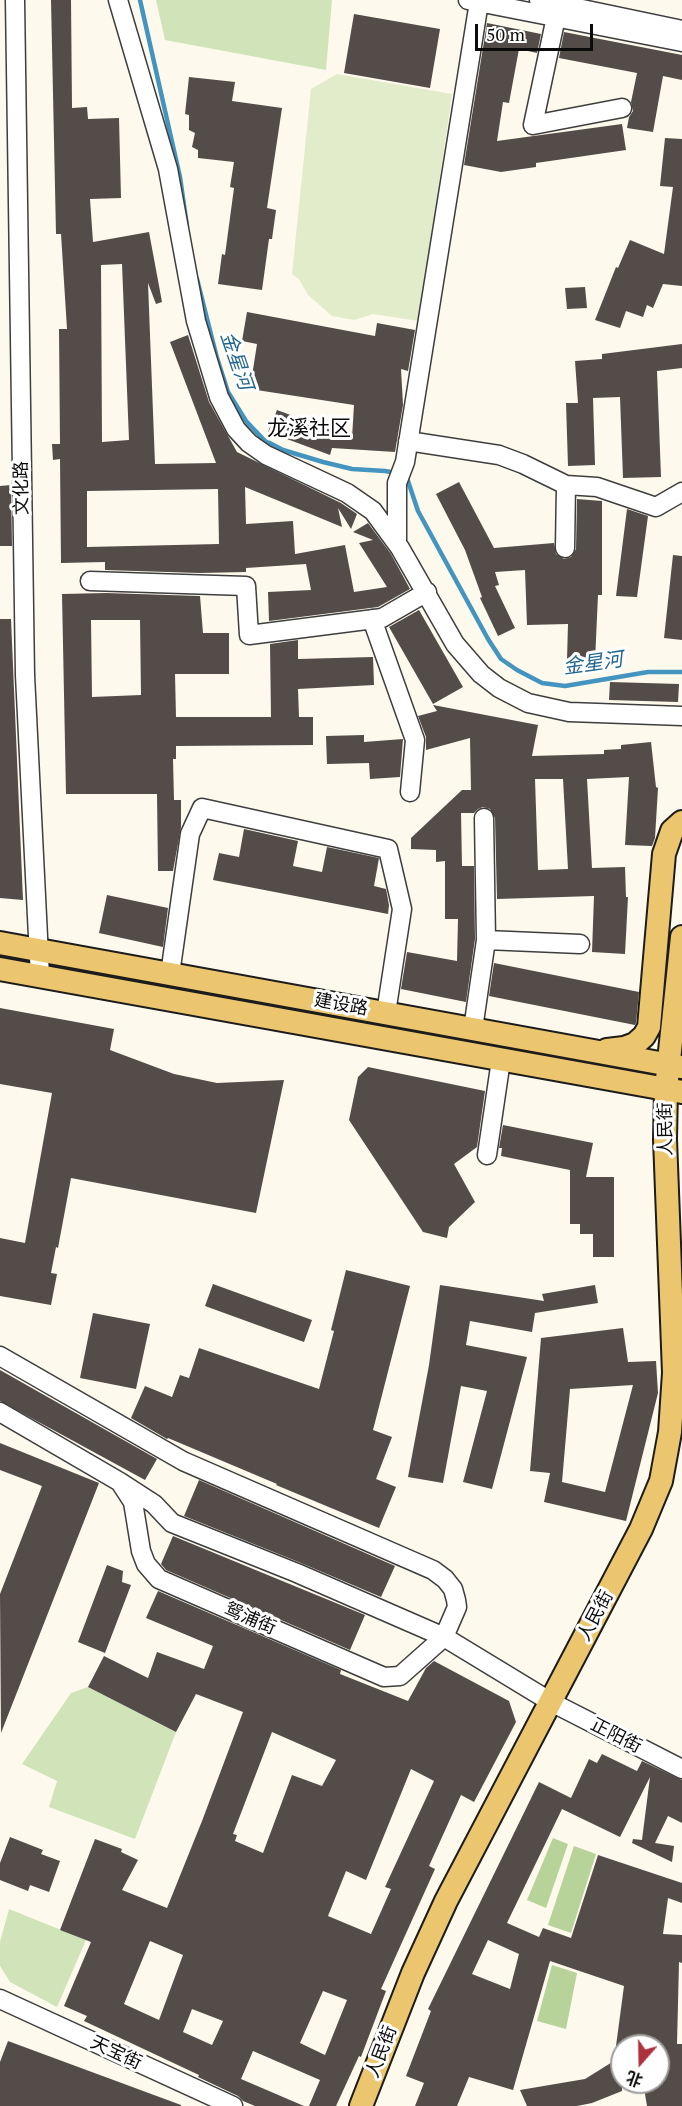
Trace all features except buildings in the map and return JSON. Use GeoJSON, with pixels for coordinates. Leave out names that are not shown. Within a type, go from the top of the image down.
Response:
{"type":"FeatureCollection","features":[{"type":"Feature","properties":{"kind":"main road"},"geometry":{"type":"LineString","coordinates":[[592,1051],[628,1047],[641,1039],[649,1027],[664,854],[672,831],[682,822]]}},
{"type":"Feature","properties":{"kind":"main road","name":"人民街"},"geometry":{"type":"LineString","coordinates":[[361,2106],[413,1973],[446,1901],[649,1513],[665,1465],[671,1423],[674,1350],[665,1138],[674,1091],[682,937]]}},
{"type":"Feature","properties":{"kind":"main road","name":"建设路"},"geometry":{"type":"LineString","coordinates":[[0,943],[675,1066]]}},
{"type":"Feature","properties":{"kind":"main road","name":"建设路"},"geometry":{"type":"LineString","coordinates":[[0,969],[674,1091]]}},
{"type":"Feature","properties":{"kind":"main road"},"geometry":{"type":"LineString","coordinates":[[671,1423],[680,1396],[682,1378]]}},
{"type":"Feature","properties":{"kind":"street","name":"文化路"},"geometry":{"type":"LineString","coordinates":[[15,0],[25,675],[40,976]]}},
{"type":"Feature","properties":{"kind":"street"},"geometry":{"type":"LineString","coordinates":[[118,0],[168,168],[196,321],[217,389],[229,418],[244,439],[288,467],[341,490],[363,503],[381,520],[397,542],[448,632],[464,655],[490,681],[518,699],[538,706],[569,712],[682,716]]}},
{"type":"Feature","properties":{"kind":"street"},"geometry":{"type":"LineString","coordinates":[[539,0],[682,30]]}},
{"type":"Feature","properties":{"kind":"street"},"geometry":{"type":"LineString","coordinates":[[397,542],[397,483],[405,462],[474,1],[682,44]]}},
{"type":"Feature","properties":{"kind":"street"},"geometry":{"type":"LineString","coordinates":[[556,17],[533,125],[622,108]]}},
{"type":"Feature","properties":{"kind":"street"},"geometry":{"type":"LineString","coordinates":[[408,441],[499,455],[566,485],[597,487],[656,507],[682,492]]}},
{"type":"Feature","properties":{"kind":"street"},"geometry":{"type":"LineString","coordinates":[[565,548],[566,485]]}},
{"type":"Feature","properties":{"kind":"street"},"geometry":{"type":"LineString","coordinates":[[90,580],[246,586],[249,635],[382,618],[427,592]]}},
{"type":"Feature","properties":{"kind":"street"},"geometry":{"type":"LineString","coordinates":[[372,619],[415,740],[410,792]]}},
{"type":"Feature","properties":{"kind":"street"},"geometry":{"type":"LineString","coordinates":[[170,974],[190,834],[202,808],[388,849],[402,909],[386,1013]]}},
{"type":"Feature","properties":{"kind":"street"},"geometry":{"type":"LineString","coordinates":[[472,1029],[486,940],[484,818]]}},
{"type":"Feature","properties":{"kind":"street"},"geometry":{"type":"LineString","coordinates":[[486,940],[580,944]]}},
{"type":"Feature","properties":{"kind":"street"},"geometry":{"type":"LineString","coordinates":[[487,1155],[501,1060]]}},
{"type":"Feature","properties":{"kind":"street"},"geometry":{"type":"LineString","coordinates":[[0,1356],[183,1461],[433,1570],[453,1589],[456,1600],[457,1607],[444,1637]]}},
{"type":"Feature","properties":{"kind":"street"},"geometry":{"type":"LineString","coordinates":[[0,1412],[120,1482],[154,1504],[172,1523],[297,1573],[444,1637],[550,1702]]}},
{"type":"Feature","properties":{"kind":"street","name":"鸳浦街"},"geometry":{"type":"LineString","coordinates":[[120,1482],[132,1502],[141,1551],[146,1564],[159,1579],[384,1677],[400,1676],[444,1637]]}},
{"type":"Feature","properties":{"kind":"street","name":"正阳街"},"geometry":{"type":"LineString","coordinates":[[550,1702],[682,1769]]}},
{"type":"Feature","properties":{"kind":"street","name":"天宝街"},"geometry":{"type":"LineString","coordinates":[[0,1999],[232,2106]]}},
{"type":"Feature","properties":{"kind":"green space"},"geometry":{"type":"Polygon","coordinates":[[[156,0],[332,0],[326,70],[165,40],[156,0]]]}},
{"type":"Feature","properties":{"kind":"green space"},"geometry":{"type":"Polygon","coordinates":[[[337,74],[452,94],[419,321],[373,314],[354,320],[332,316],[308,295],[299,279],[292,274],[311,89],[337,74]]]}},
{"type":"Feature","properties":{"kind":"green space"},"geometry":{"type":"Polygon","coordinates":[[[88,1687],[176,1732],[135,1839],[49,1807],[57,1781],[22,1764],[71,1693],[88,1687]]]}},
{"type":"Feature","properties":{"kind":"green space"},"geometry":{"type":"Polygon","coordinates":[[[553,1838],[568,1844],[546,1908],[527,1900],[553,1838]]]}},
{"type":"Feature","properties":{"kind":"green space"},"geometry":{"type":"Polygon","coordinates":[[[574,1846],[596,1854],[571,1933],[548,1925],[574,1846]]]}},
{"type":"Feature","properties":{"kind":"green space"},"geometry":{"type":"Polygon","coordinates":[[[9,1909],[86,1940],[57,2007],[10,1982],[0,1966],[0,1942],[9,1909]]]}},
{"type":"Feature","properties":{"kind":"green space"},"geometry":{"type":"Polygon","coordinates":[[[552,1965],[577,1973],[566,2029],[537,2021],[552,1965]]]}},
{"type":"Feature","properties":{"kind":"waterway","name":"金星河"},"geometry":{"type":"LineString","coordinates":[[140,0],[180,177],[187,226]]}},
{"type":"Feature","properties":{"kind":"waterway","name":"金星河"},"geometry":{"type":"LineString","coordinates":[[197,279],[228,392],[246,421],[264,440],[283,450],[323,462],[352,469],[396,473]]}},
{"type":"Feature","properties":{"kind":"waterway","name":"金星河"},"geometry":{"type":"LineString","coordinates":[[403,478],[408,481],[418,511],[501,659],[542,683],[565,686],[648,672],[682,672]]}},
{"type":"Feature","properties":{"kind":"district","name":"龙溪社区"},"geometry":{"type":"Point","coordinates":[309,429]}}]}
